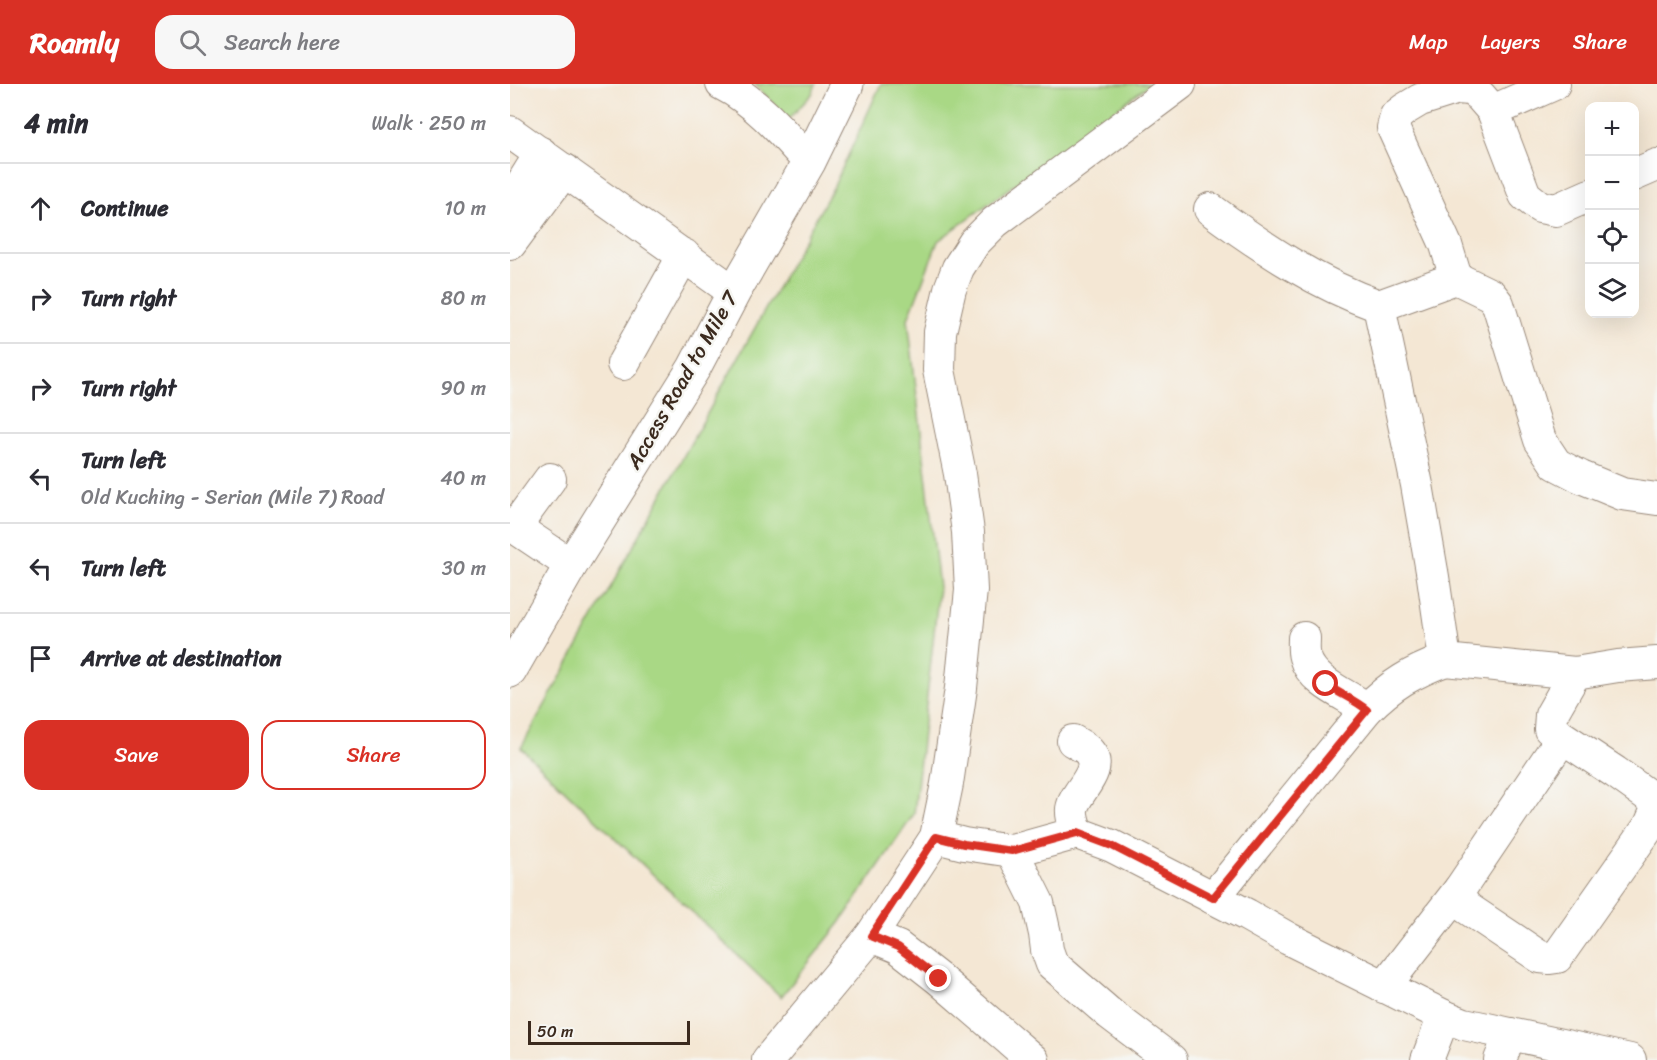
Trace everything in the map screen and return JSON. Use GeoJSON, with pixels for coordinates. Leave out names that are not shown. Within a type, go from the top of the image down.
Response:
{"type":"FeatureCollection","features":[{"type":"Feature","properties":{"kind":"main road","name":"Access Road to Mile 7"},"geometry":{"type":"LineString","coordinates":[[510,671],[571,565],[694,368],[734,292],[808,162],[847,84]]}},
{"type":"Feature","properties":{"kind":"street"},"geometry":{"type":"LineString","coordinates":[[722,84],[756,108],[786,136],[808,162]]}},
{"type":"Feature","properties":{"kind":"street"},"geometry":{"type":"LineString","coordinates":[[768,1060],[871,936],[936,837],[947,784],[961,688],[971,590],[968,532],[960,474],[939,370],[940,332],[950,289],[958,268],[974,243],[996,222],[1180,84]]}},
{"type":"Feature","properties":{"kind":"street"},"geometry":{"type":"LineString","coordinates":[[1493,111],[1554,84]]}},
{"type":"Feature","properties":{"kind":"street"},"geometry":{"type":"LineString","coordinates":[[1456,278],[1446,245],[1393,128],[1396,116],[1405,109],[1420,100],[1471,86],[1493,111],[1525,195],[1540,207],[1556,210],[1585,197]]}},
{"type":"Feature","properties":{"kind":"street"},"geometry":{"type":"LineString","coordinates":[[510,132],[734,292]]}},
{"type":"Feature","properties":{"kind":"street"},"geometry":{"type":"LineString","coordinates":[[510,203],[553,162]]}},
{"type":"Feature","properties":{"kind":"street"},"geometry":{"type":"LineString","coordinates":[[510,244],[553,162]]}},
{"type":"Feature","properties":{"kind":"street"},"geometry":{"type":"LineString","coordinates":[[1639,173],[1657,165]]}},
{"type":"Feature","properties":{"kind":"street"},"geometry":{"type":"LineString","coordinates":[[1210,209],[1260,245],[1325,283],[1379,306],[1456,278],[1491,295],[1498,304],[1540,440],[1556,464],[1622,494],[1657,500]]}},
{"type":"Feature","properties":{"kind":"street"},"geometry":{"type":"LineString","coordinates":[[623,364],[684,255]]}},
{"type":"Feature","properties":{"kind":"street"},"geometry":{"type":"LineString","coordinates":[[1379,306],[1417,485],[1445,660]]}},
{"type":"Feature","properties":{"kind":"street"},"geometry":{"type":"LineString","coordinates":[[550,479],[512,526],[571,565]]}},
{"type":"Feature","properties":{"kind":"street"},"geometry":{"type":"LineString","coordinates":[[1304,638],[1305,659],[1317,675],[1338,693],[1367,710]]}},
{"type":"Feature","properties":{"kind":"street"},"geometry":{"type":"LineString","coordinates":[[1213,898],[1367,710],[1385,691],[1404,678],[1445,660],[1575,673],[1657,663]]}},
{"type":"Feature","properties":{"kind":"street"},"geometry":{"type":"LineString","coordinates":[[1460,889],[1460,899],[1467,908],[1540,957],[1557,957],[1650,825],[1657,802],[1550,729],[1551,715],[1575,673]]}},
{"type":"Feature","properties":{"kind":"street"},"geometry":{"type":"LineString","coordinates":[[1384,987],[1460,889],[1562,738]]}},
{"type":"Feature","properties":{"kind":"street"},"geometry":{"type":"LineString","coordinates":[[1073,741],[1089,752],[1093,762],[1092,772],[1072,810],[1077,833]]}},
{"type":"Feature","properties":{"kind":"street"},"geometry":{"type":"LineString","coordinates":[[936,837],[964,844],[1012,851],[1077,833],[1112,846],[1289,939],[1464,1024],[1505,1047],[1630,1060]]}},
{"type":"Feature","properties":{"kind":"street"},"geometry":{"type":"LineString","coordinates":[[1012,851],[1038,903],[1052,964],[1110,1014],[1172,1060]]}},
{"type":"Feature","properties":{"kind":"street"},"geometry":{"type":"LineString","coordinates":[[871,936],[898,947],[1033,1060]]}},
{"type":"Feature","properties":{"kind":"street"},"geometry":{"type":"LineString","coordinates":[[1427,1060],[1444,1016]]}},
{"type":"Feature","properties":{"kind":"green space"},"geometry":{"type":"Polygon","coordinates":[[[755,84],[816,84],[812,94],[788,120],[755,84]]]}},
{"type":"Feature","properties":{"kind":"green space"},"geometry":{"type":"Polygon","coordinates":[[[881,84],[1150,84],[938,241],[908,319],[939,587],[914,814],[840,923],[781,997],[521,748],[834,186],[881,84]]]}},
{"type":"Feature","properties":{"kind":"route"},"geometry":{"type":"LineString","coordinates":[[939,979],[898,947],[871,936],[936,837],[964,844],[1012,851],[1077,833],[1112,846],[1213,898],[1367,710],[1326,684]]}}]}
